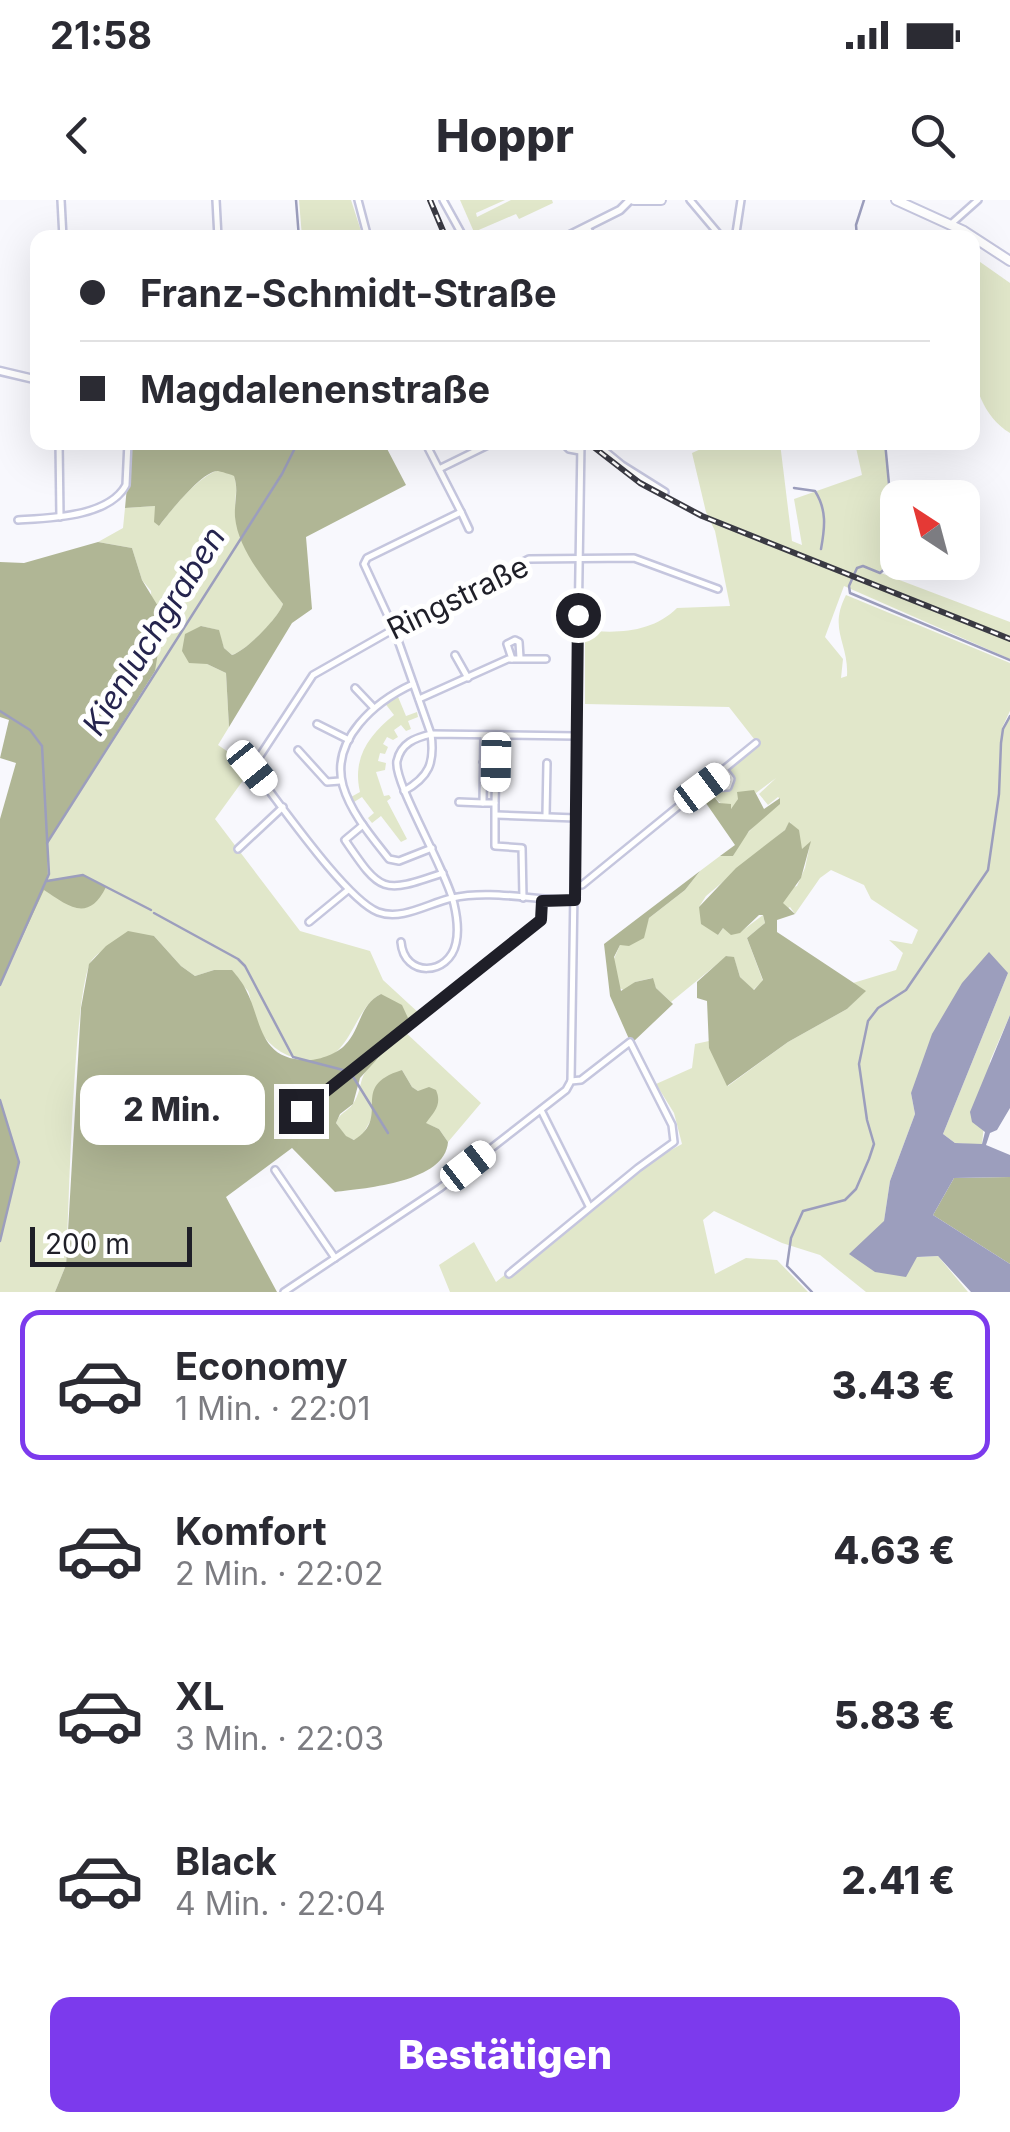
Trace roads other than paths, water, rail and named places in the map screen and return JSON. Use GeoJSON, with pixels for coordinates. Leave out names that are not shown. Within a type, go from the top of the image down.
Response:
{"type":"FeatureCollection","features":[{"type":"Feature","properties":{"kind":"main road"},"geometry":{"type":"LineString","coordinates":[[632,200],[661,200]]}},
{"type":"Feature","properties":{"kind":"main road"},"geometry":{"type":"LineString","coordinates":[[896,200],[960,230]]}},
{"type":"Feature","properties":{"kind":"main road"},"geometry":{"type":"LineString","coordinates":[[980,243],[1010,262]]}},
{"type":"Feature","properties":{"kind":"street"},"geometry":{"type":"LineString","coordinates":[[61,200],[62,230]]}},
{"type":"Feature","properties":{"kind":"street"},"geometry":{"type":"LineString","coordinates":[[216,200],[218,230]]}},
{"type":"Feature","properties":{"kind":"street"},"geometry":{"type":"LineString","coordinates":[[358,200],[366,230]]}},
{"type":"Feature","properties":{"kind":"street"},"geometry":{"type":"LineString","coordinates":[[443,200],[460,230]]}},
{"type":"Feature","properties":{"kind":"street"},"geometry":{"type":"LineString","coordinates":[[581,230],[632,200]]}},
{"type":"Feature","properties":{"kind":"street"},"geometry":{"type":"LineString","coordinates":[[690,200],[715,230]]}},
{"type":"Feature","properties":{"kind":"street"},"geometry":{"type":"LineString","coordinates":[[735,230],[740,200]]}},
{"type":"Feature","properties":{"kind":"street"},"geometry":{"type":"LineString","coordinates":[[951,224],[978,200]]}},
{"type":"Feature","properties":{"kind":"street"},"geometry":{"type":"LineString","coordinates":[[2,370],[30,378]]}},
{"type":"Feature","properties":{"kind":"street"},"geometry":{"type":"LineString","coordinates":[[60,450],[60,517]]}},
{"type":"Feature","properties":{"kind":"street"},"geometry":{"type":"LineString","coordinates":[[18,520],[73,517],[122,492],[126,485],[128,450]]}},
{"type":"Feature","properties":{"kind":"street"},"geometry":{"type":"LineString","coordinates":[[430,450],[470,530]]}},
{"type":"Feature","properties":{"kind":"street"},"geometry":{"type":"LineString","coordinates":[[441,468],[478,450]]}},
{"type":"Feature","properties":{"kind":"street"},"geometry":{"type":"LineString","coordinates":[[284,1292],[440,1188],[566,1090],[571,1081],[580,452],[573,450]]}},
{"type":"Feature","properties":{"kind":"street"},"geometry":{"type":"LineString","coordinates":[[604,450],[666,492]]}},
{"type":"Feature","properties":{"kind":"street"},"geometry":{"type":"LineString","coordinates":[[404,791],[430,770],[431,734],[394,628],[364,560],[461,512]]}},
{"type":"Feature","properties":{"kind":"street","name":"Ringstraße"},"geometry":{"type":"LineString","coordinates":[[283,807],[252,768],[313,675],[394,628],[529,559],[634,558],[718,590]]}},
{"type":"Feature","properties":{"kind":"street"},"geometry":{"type":"LineString","coordinates":[[512,659],[507,644],[514,640],[519,642],[520,658]]}},
{"type":"Feature","properties":{"kind":"street"},"geometry":{"type":"LineString","coordinates":[[455,655],[468,678]]}},
{"type":"Feature","properties":{"kind":"street"},"geometry":{"type":"LineString","coordinates":[[419,699],[512,659],[546,659]]}},
{"type":"Feature","properties":{"kind":"street"},"geometry":{"type":"LineString","coordinates":[[413,684],[374,708],[348,740],[341,781],[363,825],[394,861],[432,848]]}},
{"type":"Feature","properties":{"kind":"street"},"geometry":{"type":"LineString","coordinates":[[356,688],[374,708]]}},
{"type":"Feature","properties":{"kind":"street"},"geometry":{"type":"LineString","coordinates":[[317,724],[348,740]]}},
{"type":"Feature","properties":{"kind":"street"},"geometry":{"type":"LineString","coordinates":[[401,942],[408,962],[428,970],[440,966],[452,954],[456,942],[453,898],[396,775],[403,746],[431,734],[577,736]]}},
{"type":"Feature","properties":{"kind":"street"},"geometry":{"type":"LineString","coordinates":[[483,803],[484,736]]}},
{"type":"Feature","properties":{"kind":"street"},"geometry":{"type":"LineString","coordinates":[[576,884],[582,884],[756,743]]}},
{"type":"Feature","properties":{"kind":"street"},"geometry":{"type":"LineString","coordinates":[[298,750],[328,782],[341,781]]}},
{"type":"Feature","properties":{"kind":"street"},"geometry":{"type":"LineString","coordinates":[[484,762],[496,762],[495,846],[522,848],[523,898]]}},
{"type":"Feature","properties":{"kind":"street"},"geometry":{"type":"LineString","coordinates":[[546,816],[547,763]]}},
{"type":"Feature","properties":{"kind":"street"},"geometry":{"type":"LineString","coordinates":[[702,788],[728,786],[731,778],[724,771]]}},
{"type":"Feature","properties":{"kind":"street"},"geometry":{"type":"LineString","coordinates":[[459,802],[495,803]]}},
{"type":"Feature","properties":{"kind":"street"},"geometry":{"type":"LineString","coordinates":[[238,849],[283,807],[348,890],[379,912],[397,914],[479,894],[542,901],[575,900]]}},
{"type":"Feature","properties":{"kind":"street"},"geometry":{"type":"LineString","coordinates":[[496,814],[576,818]]}},
{"type":"Feature","properties":{"kind":"street"},"geometry":{"type":"LineString","coordinates":[[363,825],[345,840],[372,878],[381,884],[402,887],[443,872]]}},
{"type":"Feature","properties":{"kind":"street"},"geometry":{"type":"LineString","coordinates":[[308,922],[348,890]]}},
{"type":"Feature","properties":{"kind":"street"},"geometry":{"type":"LineString","coordinates":[[301,1111],[541,920],[542,901]]}},
{"type":"Feature","properties":{"kind":"street"},"geometry":{"type":"LineString","coordinates":[[509,1274],[674,1142],[672,1125],[630,1042],[581,1080],[571,1081]]}},
{"type":"Feature","properties":{"kind":"street"},"geometry":{"type":"LineString","coordinates":[[541,1110],[589,1207]]}},
{"type":"Feature","properties":{"kind":"street"},"geometry":{"type":"LineString","coordinates":[[276,1170],[335,1258]]}},
{"type":"Feature","properties":{"kind":"water"},"geometry":{"type":"Polygon","coordinates":[[[989,952],[1008,973],[943,1134],[955,1143],[982,1144],[985,1132],[972,1122],[970,1112],[1010,1015],[1010,1108],[997,1130],[990,1133],[986,1145],[1010,1155],[1010,1177],[954,1178],[933,1215],[1010,1264],[1010,1292],[971,1292],[938,1256],[917,1257],[906,1277],[875,1272],[849,1254],[884,1221],[890,1181],[915,1114],[911,1093],[932,1034],[962,983],[989,952]]]}},
{"type":"Feature","properties":{"kind":"waterway","name":"Kienluchgraben"},"geometry":{"type":"LineString","coordinates":[[296,200],[298,230]]}},
{"type":"Feature","properties":{"kind":"waterway"},"geometry":{"type":"LineString","coordinates":[[856,230],[864,200]]}},
{"type":"Feature","properties":{"kind":"waterway","name":"Kienluchgraben"},"geometry":{"type":"LineString","coordinates":[[47,843],[294,450]]}},
{"type":"Feature","properties":{"kind":"waterway"},"geometry":{"type":"LineString","coordinates":[[886,450],[895,547],[887,567],[880,573],[863,566],[857,568],[850,593],[1010,660]]}},
{"type":"Feature","properties":{"kind":"waterway"},"geometry":{"type":"LineString","coordinates":[[794,488],[815,491],[819,498],[824,519],[821,549]]}},
{"type":"Feature","properties":{"kind":"waterway","name":"Kienluchgraben"},"geometry":{"type":"LineString","coordinates":[[0,711],[30,730],[42,746],[49,874],[0,985]]}},
{"type":"Feature","properties":{"kind":"waterway"},"geometry":{"type":"LineString","coordinates":[[812,1292],[787,1266],[791,1238],[803,1211],[845,1200],[856,1189],[869,1159],[874,1144],[859,1064],[868,1021],[878,1008],[906,990],[988,870],[999,794],[1001,743],[1010,716]]}},
{"type":"Feature","properties":{"kind":"waterway"},"geometry":{"type":"LineString","coordinates":[[47,881],[83,875],[151,910]]}},
{"type":"Feature","properties":{"kind":"waterway"},"geometry":{"type":"LineString","coordinates":[[154,913],[245,966],[293,1057],[347,1071]]}},
{"type":"Feature","properties":{"kind":"waterway"},"geometry":{"type":"LineString","coordinates":[[352,1075],[388,1133]]}},
{"type":"Feature","properties":{"kind":"waterway"},"geometry":{"type":"LineString","coordinates":[[0,1100],[19,1162],[0,1241]]}},
{"type":"Feature","properties":{"kind":"railway"},"geometry":{"type":"LineString","coordinates":[[430,200],[443,230]]}},
{"type":"Feature","properties":{"kind":"railway"},"geometry":{"type":"LineString","coordinates":[[597,450],[640,483],[702,516],[1010,639]]}}]}
